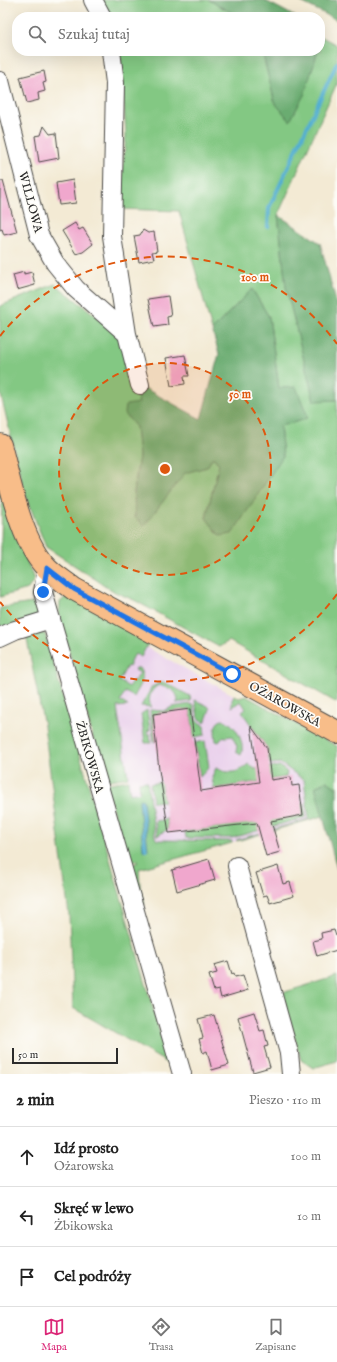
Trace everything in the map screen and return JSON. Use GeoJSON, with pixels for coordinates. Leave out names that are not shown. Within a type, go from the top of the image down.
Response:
{"type":"FeatureCollection","features":[{"type":"Feature","properties":{"kind":"main road"},"geometry":{"type":"LineString","coordinates":[[0,445],[24,530],[32,548],[47,568]]}},
{"type":"Feature","properties":{"kind":"main road","name":"OŻAROWSKA"},"geometry":{"type":"LineString","coordinates":[[47,568],[74,589],[337,732]]}},
{"type":"Feature","properties":{"kind":"street"},"geometry":{"type":"LineString","coordinates":[[93,0],[99,12]]}},
{"type":"Feature","properties":{"kind":"street"},"geometry":{"type":"LineString","coordinates":[[111,56],[114,83],[112,236],[127,334],[140,385]]}},
{"type":"Feature","properties":{"kind":"street","name":"WILLOWA"},"geometry":{"type":"LineString","coordinates":[[0,81],[39,234],[56,263],[76,289],[127,334]]}},
{"type":"Feature","properties":{"kind":"street","name":"ŻBIKOWSKA"},"geometry":{"type":"LineString","coordinates":[[47,568],[43,592],[182,1074]]}},
{"type":"Feature","properties":{"kind":"street"},"geometry":{"type":"LineString","coordinates":[[0,637],[14,630],[51,619]]}},
{"type":"Feature","properties":{"kind":"street"},"geometry":{"type":"LineString","coordinates":[[237,866],[289,1053],[291,1074]]}},
{"type":"Feature","properties":{"kind":"shaded area"},"geometry":{"type":"Polygon","coordinates":[[[146,647],[239,698],[315,787],[323,816],[139,869],[128,777],[113,689],[122,656],[146,647]]]}},
{"type":"Feature","properties":{"kind":"green space"},"geometry":{"type":"Polygon","coordinates":[[[97,0],[209,0],[230,12],[105,12],[97,0]]]}},
{"type":"Feature","properties":{"kind":"green space"},"geometry":{"type":"Polygon","coordinates":[[[209,0],[264,0],[287,12],[230,12],[209,0]]]}},
{"type":"Feature","properties":{"kind":"green space"},"geometry":{"type":"Polygon","coordinates":[[[297,0],[337,0],[337,20],[325,14],[325,12],[321,12],[297,0]]]}},
{"type":"Feature","properties":{"kind":"green space"},"geometry":{"type":"Polygon","coordinates":[[[325,39],[337,45],[337,83],[278,215],[286,287],[314,400],[337,400],[337,703],[229,641],[219,647],[134,600],[115,592],[46,547],[24,491],[0,391],[0,306],[55,284],[120,334],[139,403],[136,426],[139,456],[134,492],[135,518],[144,525],[185,472],[207,467],[213,457],[219,464],[206,518],[283,456],[280,426],[303,420],[279,388],[269,317],[252,289],[212,330],[179,211],[119,209],[126,135],[120,56],[263,56],[275,103],[314,56],[325,56],[325,39]]]}},
{"type":"Feature","properties":{"kind":"green space"},"geometry":{"type":"Polygon","coordinates":[[[263,56],[316,56],[304,95],[290,121],[275,103],[263,56]]]}},
{"type":"Feature","properties":{"kind":"green space"},"geometry":{"type":"Polygon","coordinates":[[[278,215],[320,243],[337,305],[337,400],[314,401],[286,287],[278,215]]]}},
{"type":"Feature","properties":{"kind":"green space"},"geometry":{"type":"Polygon","coordinates":[[[252,289],[269,317],[279,388],[296,387],[308,417],[303,420],[280,426],[283,456],[232,534],[220,536],[206,518],[219,464],[213,457],[207,467],[185,473],[144,526],[135,518],[134,492],[139,456],[136,427],[125,414],[126,405],[139,403],[136,392],[146,389],[201,419],[219,354],[212,330],[252,289]]]}},
{"type":"Feature","properties":{"kind":"green space"},"geometry":{"type":"Polygon","coordinates":[[[0,487],[34,580],[28,589],[0,597],[2,499],[0,498],[0,487]]]}},
{"type":"Feature","properties":{"kind":"green space"},"geometry":{"type":"Polygon","coordinates":[[[66,597],[75,599],[150,640],[141,657],[135,654],[129,667],[127,666],[119,681],[129,687],[140,673],[135,670],[136,668],[139,668],[142,679],[134,697],[125,692],[120,701],[128,706],[117,707],[128,777],[105,781],[59,615],[60,602],[66,597]]]}},
{"type":"Feature","properties":{"kind":"green space"},"geometry":{"type":"Polygon","coordinates":[[[32,603],[38,605],[41,614],[0,633],[0,608],[32,603]]]}},
{"type":"Feature","properties":{"kind":"green space"},"geometry":{"type":"Polygon","coordinates":[[[35,632],[45,634],[169,1064],[73,1008],[69,915],[44,726],[26,635],[35,632]]]}},
{"type":"Feature","properties":{"kind":"green space"},"geometry":{"type":"Polygon","coordinates":[[[159,683],[166,683],[190,696],[191,701],[176,703],[178,701],[174,691],[159,685],[150,694],[149,700],[151,707],[141,706],[152,687],[159,683]]]}},
{"type":"Feature","properties":{"kind":"green space"},"geometry":{"type":"Polygon","coordinates":[[[234,695],[239,698],[246,696],[337,746],[337,788],[327,781],[315,787],[323,816],[237,841],[236,840],[309,819],[304,780],[280,763],[270,764],[267,748],[242,712],[246,709],[241,701],[232,707],[234,695]]]}},
{"type":"Feature","properties":{"kind":"green space"},"geometry":{"type":"Polygon","coordinates":[[[195,700],[208,706],[210,709],[205,723],[198,717],[195,700]]]}},
{"type":"Feature","properties":{"kind":"green space"},"geometry":{"type":"Polygon","coordinates":[[[190,704],[194,706],[195,719],[204,726],[205,735],[194,737],[190,709],[153,714],[156,741],[154,742],[150,710],[164,711],[172,707],[190,704]]]}},
{"type":"Feature","properties":{"kind":"green space"},"geometry":{"type":"Polygon","coordinates":[[[147,710],[150,730],[147,731],[148,734],[150,734],[151,743],[145,743],[141,714],[147,710]]]}},
{"type":"Feature","properties":{"kind":"green space"},"geometry":{"type":"Polygon","coordinates":[[[222,720],[231,724],[241,739],[241,755],[236,752],[237,746],[232,736],[224,736],[219,742],[216,741],[216,726],[219,721],[222,720]]]}},
{"type":"Feature","properties":{"kind":"green space"},"geometry":{"type":"Polygon","coordinates":[[[205,741],[209,767],[200,777],[195,743],[205,741]]]}},
{"type":"Feature","properties":{"kind":"green space"},"geometry":{"type":"Polygon","coordinates":[[[248,764],[255,769],[280,766],[287,772],[286,777],[214,789],[212,777],[216,768],[233,772],[240,770],[248,764]]]}},
{"type":"Feature","properties":{"kind":"green space"},"geometry":{"type":"Polygon","coordinates":[[[128,780],[130,794],[140,792],[139,782],[147,781],[155,837],[157,840],[232,841],[232,843],[139,869],[140,885],[145,905],[139,901],[128,867],[138,862],[138,860],[128,862],[105,784],[128,780]]]}},
{"type":"Feature","properties":{"kind":"green space"},"geometry":{"type":"Polygon","coordinates":[[[327,781],[337,788],[337,869],[315,787],[327,781]]]}},
{"type":"Feature","properties":{"kind":"green space"},"geometry":{"type":"Polygon","coordinates":[[[162,782],[161,786],[164,801],[153,802],[150,784],[162,782]]]}},
{"type":"Feature","properties":{"kind":"green space"},"geometry":{"type":"Polygon","coordinates":[[[302,803],[304,803],[306,817],[232,838],[186,838],[185,832],[303,815],[302,803]]]}},
{"type":"Feature","properties":{"kind":"green space"},"geometry":{"type":"Polygon","coordinates":[[[167,819],[168,829],[157,836],[155,821],[167,819]]]}},
{"type":"Feature","properties":{"kind":"green space"},"geometry":{"type":"Polygon","coordinates":[[[337,976],[337,1061],[313,1068],[301,1060],[282,993],[337,976]]]}},
{"type":"Feature","properties":{"kind":"water"},"geometry":{"type":"Polygon","coordinates":[[[140,799],[143,800],[148,850],[146,852],[143,850],[140,799]]]}},
{"type":"Feature","properties":{"kind":"building"},"geometry":{"type":"Polygon","coordinates":[[[44,71],[46,82],[43,83],[45,91],[38,93],[39,100],[27,103],[20,77],[44,71]]]}},
{"type":"Feature","properties":{"kind":"building"},"geometry":{"type":"Polygon","coordinates":[[[44,126],[50,134],[56,133],[59,158],[39,162],[35,136],[41,135],[44,126]]]}},
{"type":"Feature","properties":{"kind":"building"},"geometry":{"type":"Polygon","coordinates":[[[73,180],[76,203],[59,205],[56,183],[73,180]]]}},
{"type":"Feature","properties":{"kind":"building"},"geometry":{"type":"Polygon","coordinates":[[[0,181],[3,181],[17,232],[4,235],[2,229],[0,230],[0,181]]]}},
{"type":"Feature","properties":{"kind":"building"},"geometry":{"type":"Polygon","coordinates":[[[75,223],[79,230],[83,228],[93,244],[83,252],[76,254],[62,231],[75,223]]]}},
{"type":"Feature","properties":{"kind":"building"},"geometry":{"type":"Polygon","coordinates":[[[143,230],[148,233],[154,232],[157,251],[152,252],[154,259],[139,262],[134,236],[140,235],[143,230]]]}},
{"type":"Feature","properties":{"kind":"building"},"geometry":{"type":"Polygon","coordinates":[[[24,272],[24,274],[32,272],[35,285],[17,290],[13,275],[24,272]]]}},
{"type":"Feature","properties":{"kind":"building"},"geometry":{"type":"Polygon","coordinates":[[[168,296],[171,316],[167,317],[168,325],[154,327],[148,299],[168,296]]]}},
{"type":"Feature","properties":{"kind":"building"},"geometry":{"type":"Polygon","coordinates":[[[185,355],[189,376],[184,376],[185,384],[171,386],[166,358],[185,355]]]}},
{"type":"Feature","properties":{"kind":"building"},"geometry":{"type":"Polygon","coordinates":[[[190,709],[201,791],[259,782],[251,726],[267,748],[271,780],[291,777],[292,786],[299,785],[303,815],[271,821],[280,852],[266,856],[257,823],[169,833],[159,770],[153,714],[190,709]]]}},
{"type":"Feature","properties":{"kind":"building"},"geometry":{"type":"Polygon","coordinates":[[[209,859],[215,880],[177,891],[172,870],[209,859]]]}},
{"type":"Feature","properties":{"kind":"building"},"geometry":{"type":"Polygon","coordinates":[[[278,866],[283,884],[290,882],[294,896],[270,903],[267,895],[263,896],[256,873],[278,866]]]}},
{"type":"Feature","properties":{"kind":"building"},"geometry":{"type":"Polygon","coordinates":[[[334,930],[337,939],[337,950],[317,956],[313,941],[322,939],[321,933],[334,930]]]}},
{"type":"Feature","properties":{"kind":"building"},"geometry":{"type":"Polygon","coordinates":[[[228,961],[232,974],[234,973],[235,977],[243,975],[248,990],[221,998],[219,990],[214,991],[209,975],[217,973],[214,965],[228,961]]]}},
{"type":"Feature","properties":{"kind":"building"},"geometry":{"type":"Polygon","coordinates":[[[254,1012],[260,1031],[264,1030],[268,1046],[264,1047],[270,1067],[253,1072],[238,1017],[254,1012]]]}},
{"type":"Feature","properties":{"kind":"building"},"geometry":{"type":"Polygon","coordinates":[[[214,1015],[229,1065],[212,1070],[207,1051],[203,1053],[199,1039],[203,1038],[198,1019],[214,1015]]]}},
{"type":"Feature","properties":{"kind":"waterway"},"geometry":{"type":"LineString","coordinates":[[268,227],[269,208],[337,63]]}},
{"type":"Feature","properties":{"kind":"route"},"geometry":{"type":"LineString","coordinates":[[43,592],[47,568],[74,589],[232,674]]}}]}
